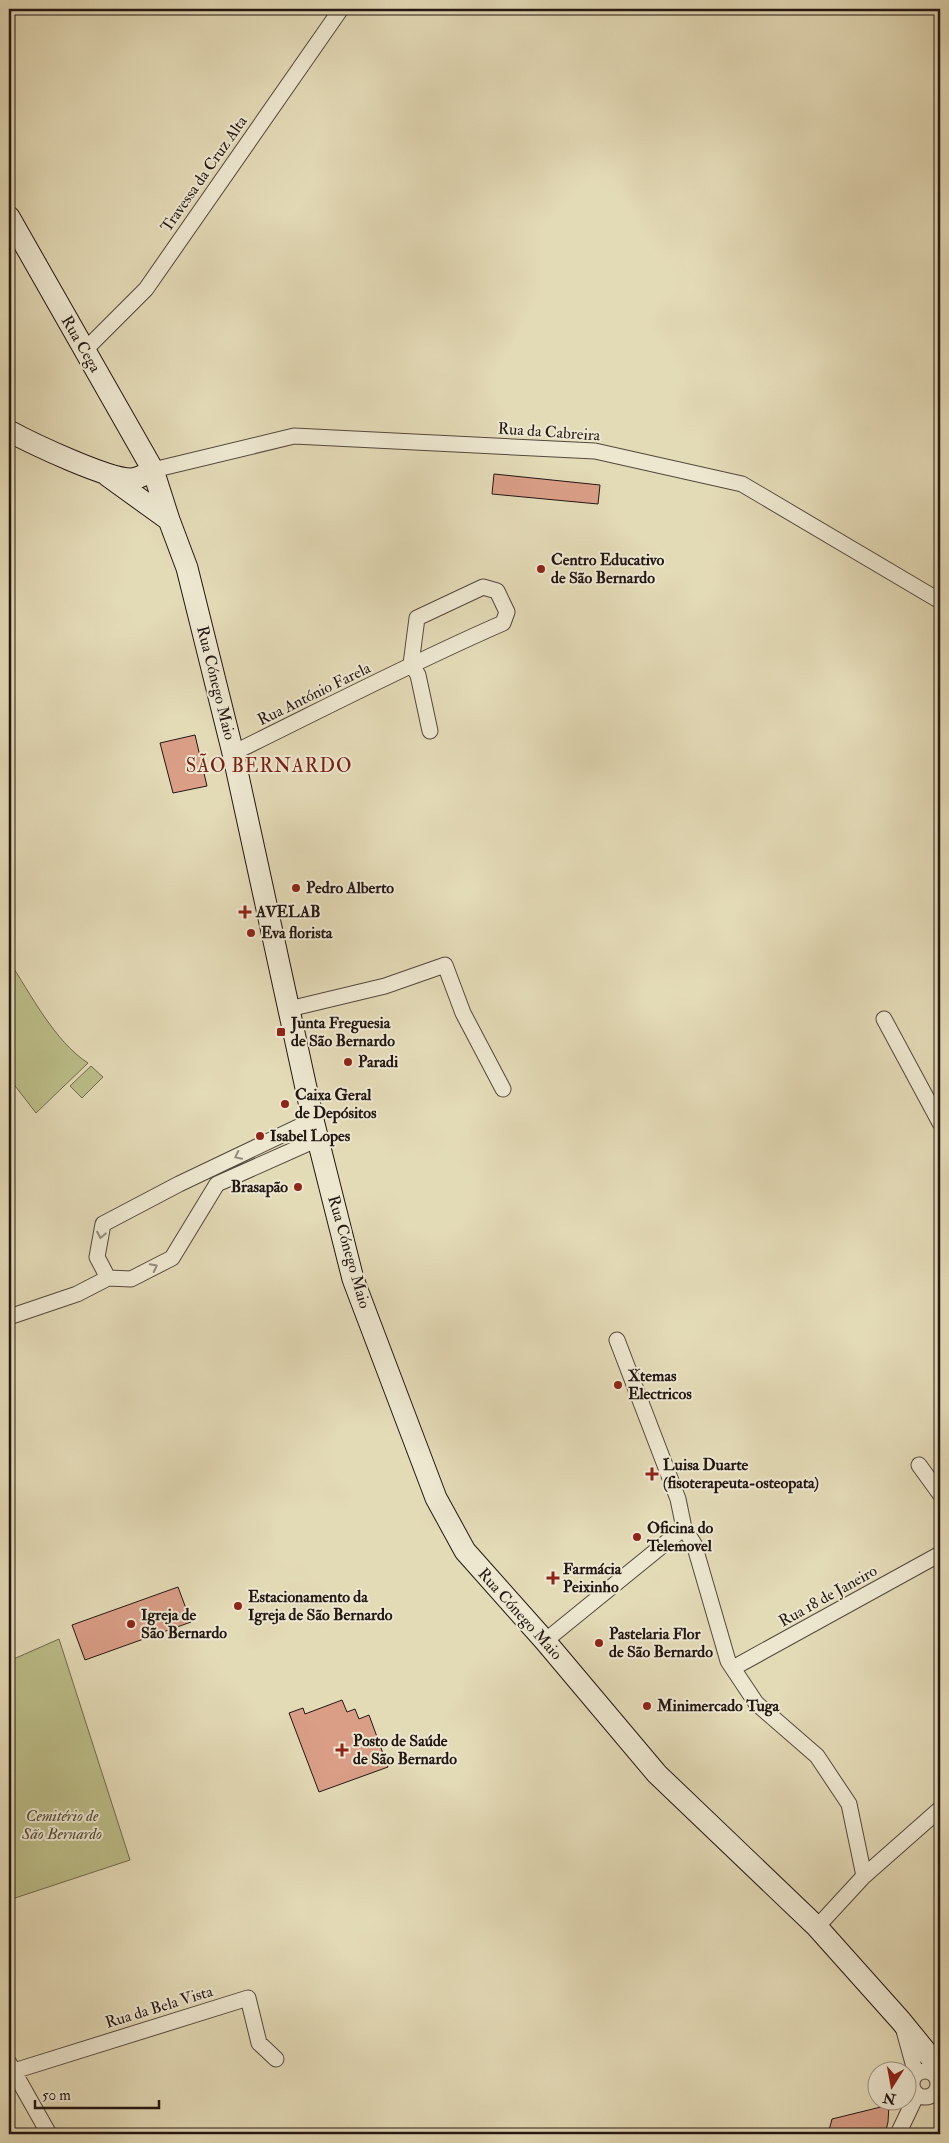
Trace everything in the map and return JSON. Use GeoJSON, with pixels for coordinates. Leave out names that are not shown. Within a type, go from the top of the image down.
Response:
{"type":"FeatureCollection","features":[{"type":"Feature","properties":{"kind":"main road","name":"Rua Cega"},"geometry":{"type":"LineString","coordinates":[[9,217],[154,470]]}},
{"type":"Feature","properties":{"kind":"main road"},"geometry":{"type":"LineString","coordinates":[[9,431],[106,474],[169,520]]}},
{"type":"Feature","properties":{"kind":"main road"},"geometry":{"type":"LineString","coordinates":[[106,474],[131,479],[139,478],[154,470]]}},
{"type":"Feature","properties":{"kind":"main road","name":"Rua Cónego Maio"},"geometry":{"type":"LineString","coordinates":[[154,470],[169,520],[187,568],[233,753],[316,1130],[354,1278],[436,1498],[465,1551],[545,1640],[657,1774],[817,1927],[901,2021],[940,2068]]}},
{"type":"Feature","properties":{"kind":"street","name":"Travessa da Cruz Alta"},"geometry":{"type":"LineString","coordinates":[[85,350],[146,289],[341,9]]}},
{"type":"Feature","properties":{"kind":"street","name":"Rua da Cabreira"},"geometry":{"type":"LineString","coordinates":[[154,470],[294,436],[595,451],[742,484],[940,602]]}},
{"type":"Feature","properties":{"kind":"street","name":"Rua António Farela"},"geometry":{"type":"LineString","coordinates":[[233,753],[382,680],[410,664],[503,623],[508,612],[497,591],[483,587],[417,618],[410,664]]}},
{"type":"Feature","properties":{"kind":"street"},"geometry":{"type":"LineString","coordinates":[[410,664],[418,675],[430,731]]}},
{"type":"Feature","properties":{"kind":"street"},"geometry":{"type":"LineString","coordinates":[[289,1009],[385,986],[445,964],[463,1012],[503,1089]]}},
{"type":"Feature","properties":{"kind":"street"},"geometry":{"type":"LineString","coordinates":[[884,1019],[940,1123]]}},
{"type":"Feature","properties":{"kind":"street"},"geometry":{"type":"LineString","coordinates":[[108,1278],[97,1257],[103,1224],[178,1184],[316,1130]]}},
{"type":"Feature","properties":{"kind":"street"},"geometry":{"type":"LineString","coordinates":[[9,1317],[77,1294],[108,1278],[131,1278],[172,1258],[217,1184],[316,1130]]}},
{"type":"Feature","properties":{"kind":"street"},"geometry":{"type":"LineString","coordinates":[[617,1340],[678,1499],[684,1528],[694,1544],[728,1660],[756,1703],[817,1756],[849,1804],[864,1876]]}},
{"type":"Feature","properties":{"kind":"street"},"geometry":{"type":"LineString","coordinates":[[920,1465],[940,1494]]}},
{"type":"Feature","properties":{"kind":"street"},"geometry":{"type":"LineString","coordinates":[[545,1640],[684,1528]]}},
{"type":"Feature","properties":{"kind":"street","name":"Rua 18 de Janeiro"},"geometry":{"type":"LineString","coordinates":[[733,1668],[940,1554]]}},
{"type":"Feature","properties":{"kind":"street"},"geometry":{"type":"LineString","coordinates":[[817,1927],[864,1876],[940,1809]]}},
{"type":"Feature","properties":{"kind":"street","name":"Rua da Bela Vista"},"geometry":{"type":"LineString","coordinates":[[11,2066],[248,1998],[259,2043],[276,2059]]}},
{"type":"Feature","properties":{"kind":"street"},"geometry":{"type":"LineString","coordinates":[[901,2021],[912,2060]]}},
{"type":"Feature","properties":{"kind":"street"},"geometry":{"type":"LineString","coordinates":[[11,2066],[49,2134]]}},
{"type":"Feature","properties":{"kind":"street"},"geometry":{"type":"LineString","coordinates":[[898,2134],[917,2094],[928,2097],[938,2090],[935,2076],[928,2071],[916,2074]]}},
{"type":"Feature","properties":{"kind":"green space"},"geometry":{"type":"Polygon","coordinates":[[[9,961],[54,1030],[76,1054],[88,1063],[36,1113],[9,1078],[9,961]]]}},
{"type":"Feature","properties":{"kind":"green space"},"geometry":{"type":"Polygon","coordinates":[[[91,1066],[103,1077],[82,1098],[70,1086],[91,1066]]]}},
{"type":"Feature","properties":{"kind":"green space","name":"Cemitério de São Bernardo"},"geometry":{"type":"Polygon","coordinates":[[[59,1639],[130,1860],[9,1900],[9,1661],[59,1639]]]}},
{"type":"Feature","properties":{"kind":"building"},"geometry":{"type":"Polygon","coordinates":[[[494,474],[600,485],[598,504],[492,494],[494,474]]]}},
{"type":"Feature","properties":{"kind":"building"},"geometry":{"type":"Polygon","coordinates":[[[195,735],[207,786],[173,793],[160,743],[195,735]]]}},
{"type":"Feature","properties":{"kind":"building","name":"Igreja de São Bernardo"},"geometry":{"type":"Polygon","coordinates":[[[178,1587],[191,1622],[85,1660],[72,1625],[178,1587]]]}},
{"type":"Feature","properties":{"kind":"building","name":"Posto de Saúde de São Bernardo"},"geometry":{"type":"Polygon","coordinates":[[[342,1700],[347,1712],[355,1709],[359,1719],[369,1715],[388,1767],[319,1792],[289,1713],[303,1708],[305,1714],[342,1700]]]}},
{"type":"Feature","properties":{"kind":"building"},"geometry":{"type":"Polygon","coordinates":[[[869,2110],[889,2110],[885,2134],[828,2134],[832,2119],[869,2110]]]}},
{"type":"Feature","properties":{"kind":"place","name":"Centro Educativo de São Bernardo"},"geometry":{"type":"Point","coordinates":[541,569]}},
{"type":"Feature","properties":{"kind":"place","name":"Pedro Alberto"},"geometry":{"type":"Point","coordinates":[296,888]}},
{"type":"Feature","properties":{"kind":"place","name":"AVELAB"},"geometry":{"type":"Point","coordinates":[245,912]}},
{"type":"Feature","properties":{"kind":"place","name":"Eva florista"},"geometry":{"type":"Point","coordinates":[251,933]}},
{"type":"Feature","properties":{"kind":"place","name":"Junta Freguesia de São Bernardo"},"geometry":{"type":"Point","coordinates":[281,1032]}},
{"type":"Feature","properties":{"kind":"place","name":"Paradi"},"geometry":{"type":"Point","coordinates":[348,1062]}},
{"type":"Feature","properties":{"kind":"place","name":"Caixa Geral de Depósitos"},"geometry":{"type":"Point","coordinates":[285,1104]}},
{"type":"Feature","properties":{"kind":"place","name":"Isabel Lopes"},"geometry":{"type":"Point","coordinates":[260,1136]}},
{"type":"Feature","properties":{"kind":"place","name":"Brasapão"},"geometry":{"type":"Point","coordinates":[298,1187]}},
{"type":"Feature","properties":{"kind":"place","name":"Xtemas Electricos"},"geometry":{"type":"Point","coordinates":[618,1385]}},
{"type":"Feature","properties":{"kind":"place","name":"Luisa Duarte (fisoterapeuta-osteopata)"},"geometry":{"type":"Point","coordinates":[652,1474]}},
{"type":"Feature","properties":{"kind":"place","name":"Oficina do Telemovel"},"geometry":{"type":"Point","coordinates":[637,1537]}},
{"type":"Feature","properties":{"kind":"place","name":"Farmácia Peixinho"},"geometry":{"type":"Point","coordinates":[553,1578]}},
{"type":"Feature","properties":{"kind":"place","name":"Estacionamento da Igreja de São Bernardo"},"geometry":{"type":"Point","coordinates":[238,1606]}},
{"type":"Feature","properties":{"kind":"place","name":"Igreja de São Bernardo"},"geometry":{"type":"Point","coordinates":[131,1624]}},
{"type":"Feature","properties":{"kind":"place","name":"Pastelaria Flor de São Bernardo"},"geometry":{"type":"Point","coordinates":[599,1643]}},
{"type":"Feature","properties":{"kind":"place","name":"Minimercado Tuga"},"geometry":{"type":"Point","coordinates":[647,1706]}},
{"type":"Feature","properties":{"kind":"place","name":"Posto de Saúde de São Bernardo"},"geometry":{"type":"Point","coordinates":[342,1750]}},
{"type":"Feature","properties":{"kind":"district","name":"SÃO BERNARDO"},"geometry":{"type":"Point","coordinates":[269,766]}}]}
